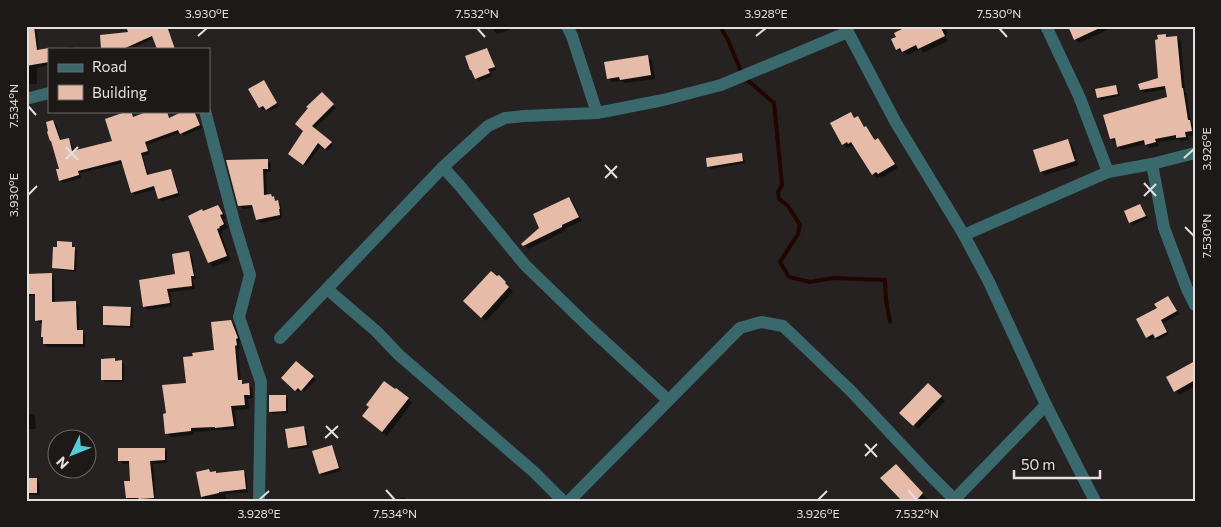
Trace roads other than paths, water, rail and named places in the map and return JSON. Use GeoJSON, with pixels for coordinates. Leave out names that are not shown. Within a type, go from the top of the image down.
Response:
{"type":"FeatureCollection","features":[{"type":"Feature","properties":{"kind":"street"},"geometry":{"type":"LineString","coordinates":[[567,26],[597,113]]}},
{"type":"Feature","properties":{"kind":"street"},"geometry":{"type":"LineString","coordinates":[[1046,26],[1079,96],[1108,172]]}},
{"type":"Feature","properties":{"kind":"street"},"geometry":{"type":"LineString","coordinates":[[280,338],[443,167],[488,126],[505,118],[597,113],[663,100],[721,85],[848,29],[896,123],[964,235],[989,282],[1046,405],[1095,501]]}},
{"type":"Feature","properties":{"kind":"street"},"geometry":{"type":"LineString","coordinates":[[26,99],[48,93]]}},
{"type":"Feature","properties":{"kind":"street"},"geometry":{"type":"LineString","coordinates":[[204,112],[250,275],[239,317],[261,382],[259,501]]}},
{"type":"Feature","properties":{"kind":"street"},"geometry":{"type":"LineString","coordinates":[[964,235],[1108,172],[1152,164],[1195,153]]}},
{"type":"Feature","properties":{"kind":"street"},"geometry":{"type":"LineString","coordinates":[[1152,164],[1164,228],[1187,290],[1195,305]]}},
{"type":"Feature","properties":{"kind":"street"},"geometry":{"type":"LineString","coordinates":[[443,167],[525,265],[668,400]]}},
{"type":"Feature","properties":{"kind":"street"},"geometry":{"type":"LineString","coordinates":[[327,289],[376,331],[399,355],[534,472],[563,501]]}},
{"type":"Feature","properties":{"kind":"street"},"geometry":{"type":"LineString","coordinates":[[570,501],[740,328],[761,322],[783,326],[852,391],[953,500],[1046,405]]}},
{"type":"Feature","properties":{"kind":"waterway"},"geometry":{"type":"LineString","coordinates":[[720,26],[743,76],[774,103],[782,185],[778,192],[779,199],[788,206],[800,225],[798,234],[780,262],[789,277],[810,282],[833,278],[885,280],[890,322]]}}]}
